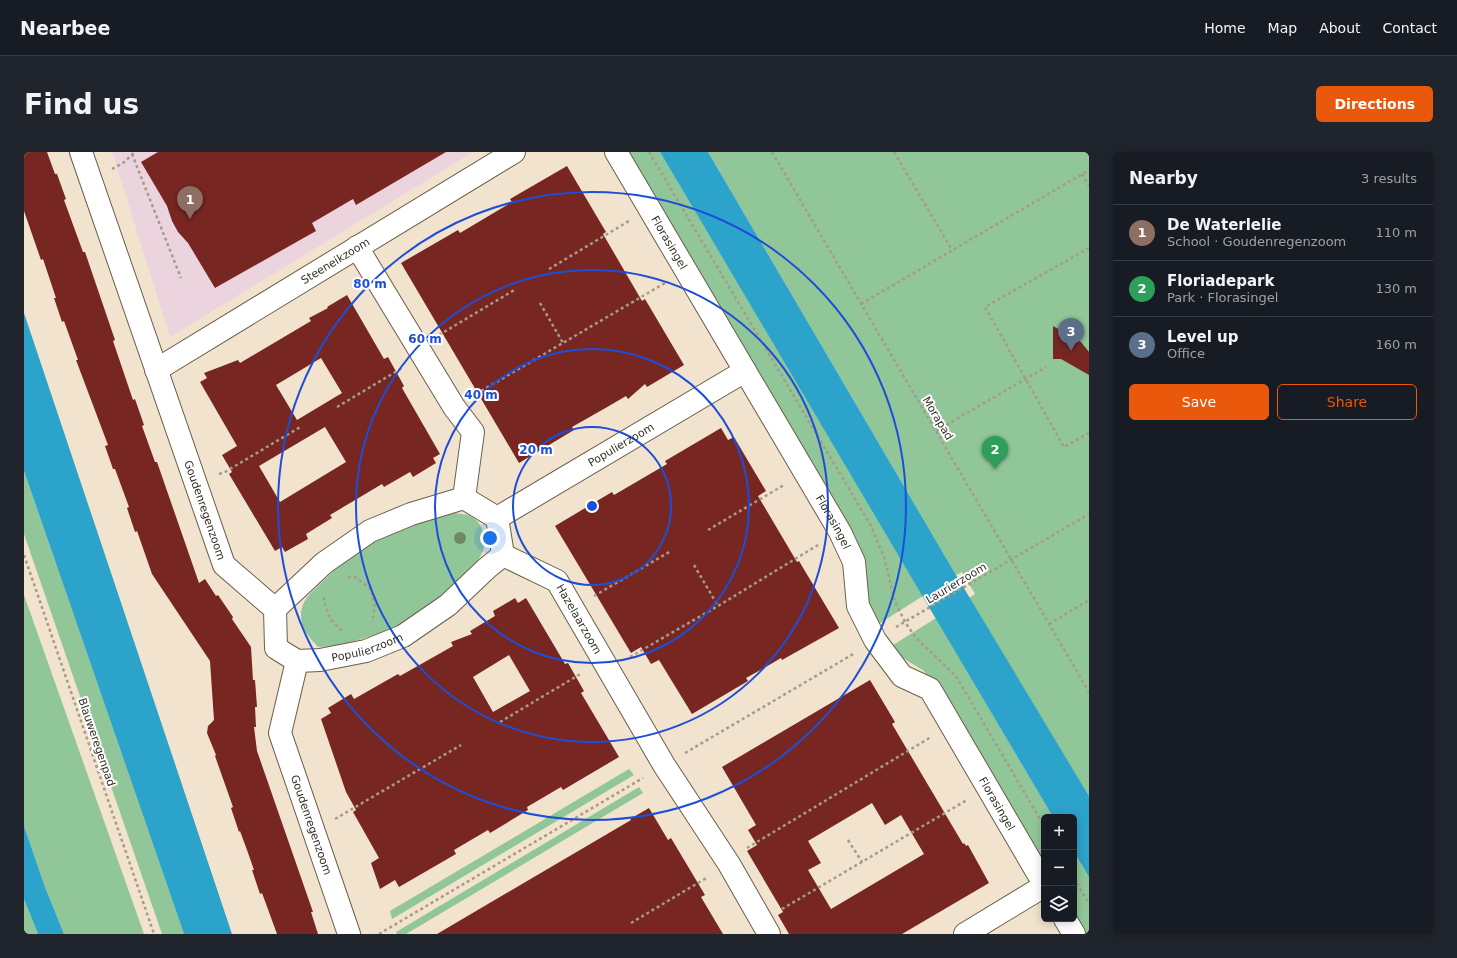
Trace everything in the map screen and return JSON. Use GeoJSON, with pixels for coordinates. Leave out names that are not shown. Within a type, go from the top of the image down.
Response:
{"type":"FeatureCollection","features":[{"type":"Feature","properties":{"kind":"street","name":"Goudenregenzoom"},"geometry":{"type":"LineString","coordinates":[[81,152],[224,565],[275,609]]}},
{"type":"Feature","properties":{"kind":"street","name":"Steeneikzoom"},"geometry":{"type":"LineString","coordinates":[[156,370],[514,152]]}},
{"type":"Feature","properties":{"kind":"street","name":"Florasingel"},"geometry":{"type":"LineString","coordinates":[[616,152],[840,532],[854,562],[858,606],[876,640],[902,676],[930,689],[1041,880]]}},
{"type":"Feature","properties":{"kind":"street"},"geometry":{"type":"LineString","coordinates":[[357,247],[454,407],[473,432],[464,498]]}},
{"type":"Feature","properties":{"kind":"street","name":"Populierzoom"},"geometry":{"type":"LineString","coordinates":[[497,518],[745,372]]}},
{"type":"Feature","properties":{"kind":"street"},"geometry":{"type":"LineString","coordinates":[[297,661],[276,648],[275,609],[324,563],[370,531],[411,514],[464,498],[497,518],[503,555]]}},
{"type":"Feature","properties":{"kind":"street","name":"Populierzoom"},"geometry":{"type":"LineString","coordinates":[[297,661],[320,660],[366,651],[403,636],[448,605],[503,555]]}},
{"type":"Feature","properties":{"kind":"street","name":"Hazelaarzoom"},"geometry":{"type":"LineString","coordinates":[[503,555],[557,581],[664,765],[728,863],[765,928]]}},
{"type":"Feature","properties":{"kind":"street","name":"Goudenregenzoom"},"geometry":{"type":"LineString","coordinates":[[297,661],[280,733],[349,934]]}},
{"type":"Feature","properties":{"kind":"street"},"geometry":{"type":"LineString","coordinates":[[964,934],[1042,886]]}},
{"type":"Feature","properties":{"kind":"street"},"geometry":{"type":"LineString","coordinates":[[1067,922],[1074,934]]}},
{"type":"Feature","properties":{"kind":"path","name":"Laurierzoom"},"geometry":{"type":"LineString","coordinates":[[648,152],[871,526],[884,557],[895,602],[906,621],[1089,514]]}},
{"type":"Feature","properties":{"kind":"path","name":"Morapad"},"geometry":{"type":"LineString","coordinates":[[772,152],[1012,558],[1089,692]]}},
{"type":"Feature","properties":{"kind":"path"},"geometry":{"type":"LineString","coordinates":[[894,152],[952,250]]}},
{"type":"Feature","properties":{"kind":"path"},"geometry":{"type":"LineString","coordinates":[[132,154],[181,278]]}},
{"type":"Feature","properties":{"kind":"path"},"geometry":{"type":"LineString","coordinates":[[862,304],[1089,170]]}},
{"type":"Feature","properties":{"kind":"path"},"geometry":{"type":"LineString","coordinates":[[1082,174],[1089,186]]}},
{"type":"Feature","properties":{"kind":"path"},"geometry":{"type":"LineString","coordinates":[[549,269],[649,209]]}},
{"type":"Feature","properties":{"kind":"path"},"geometry":{"type":"LineString","coordinates":[[1089,248],[985,307],[1064,447],[1089,433]]}},
{"type":"Feature","properties":{"kind":"path"},"geometry":{"type":"LineString","coordinates":[[454,407],[686,271]]}},
{"type":"Feature","properties":{"kind":"path"},"geometry":{"type":"LineString","coordinates":[[337,407],[516,289]]}},
{"type":"Feature","properties":{"kind":"path"},"geometry":{"type":"LineString","coordinates":[[540,304],[563,343]]}},
{"type":"Feature","properties":{"kind":"path"},"geometry":{"type":"LineString","coordinates":[[936,431],[1046,367]]}},
{"type":"Feature","properties":{"kind":"path"},"geometry":{"type":"LineString","coordinates":[[195,481],[225,472],[302,426]]}},
{"type":"Feature","properties":{"kind":"path"},"geometry":{"type":"LineString","coordinates":[[708,530],[805,472]]}},
{"type":"Feature","properties":{"kind":"path"},"geometry":{"type":"LineString","coordinates":[[500,722],[718,606],[840,532]]}},
{"type":"Feature","properties":{"kind":"path"},"geometry":{"type":"LineString","coordinates":[[573,608],[671,551]]}},
{"type":"Feature","properties":{"kind":"path","name":"Blauweregenpad"},"geometry":{"type":"LineString","coordinates":[[24,555],[154,934]]}},
{"type":"Feature","properties":{"kind":"path"},"geometry":{"type":"LineString","coordinates":[[694,565],[718,606]]}},
{"type":"Feature","properties":{"kind":"path"},"geometry":{"type":"LineString","coordinates":[[342,577],[355,577],[371,589],[375,607],[372,623]]}},
{"type":"Feature","properties":{"kind":"path"},"geometry":{"type":"LineString","coordinates":[[324,595],[326,608],[334,625],[346,632]]}},
{"type":"Feature","properties":{"kind":"path"},"geometry":{"type":"LineString","coordinates":[[1049,624],[1089,600]]}},
{"type":"Feature","properties":{"kind":"path"},"geometry":{"type":"LineString","coordinates":[[631,923],[950,725]]}},
{"type":"Feature","properties":{"kind":"path"},"geometry":{"type":"LineString","coordinates":[[314,832],[461,745]]}},
{"type":"Feature","properties":{"kind":"path"},"geometry":{"type":"LineString","coordinates":[[765,928],[862,862],[988,788]]}},
{"type":"Feature","properties":{"kind":"path"},"geometry":{"type":"LineString","coordinates":[[848,840],[862,862]]}},
{"type":"Feature","properties":{"kind":"path"},"geometry":{"type":"LineString","coordinates":[[1077,883],[1089,904]]}},
{"type":"Feature","properties":{"kind":"shaded area"},"geometry":{"type":"Polygon","coordinates":[[[112,152],[473,152],[170,337],[112,152]]]}},
{"type":"Feature","properties":{"kind":"green space"},"geometry":{"type":"Polygon","coordinates":[[[627,152],[660,152],[923,596],[877,625],[871,615],[865,588],[865,559],[627,152]]]}},
{"type":"Feature","properties":{"kind":"green space"},"geometry":{"type":"Polygon","coordinates":[[[708,152],[1089,152],[1089,796],[969,598],[975,594],[962,572],[956,575],[708,152]]]}},
{"type":"Feature","properties":{"kind":"green space"},"geometry":{"type":"Polygon","coordinates":[[[24,471],[184,934],[162,934],[24,534],[24,471]]]}},
{"type":"Feature","properties":{"kind":"green space"},"geometry":{"type":"Polygon","coordinates":[[[455,513],[470,516],[479,523],[483,533],[484,545],[478,559],[447,592],[430,607],[402,624],[388,630],[344,644],[318,647],[309,637],[301,621],[301,610],[307,597],[314,590],[340,565],[360,549],[406,527],[455,513]]]}},
{"type":"Feature","properties":{"kind":"green space"},"geometry":{"type":"Polygon","coordinates":[[[24,595],[144,934],[64,934],[45,887],[24,826],[24,595]]]}},
{"type":"Feature","properties":{"kind":"green space"},"geometry":{"type":"Polygon","coordinates":[[[936,618],[1051,814],[1041,814],[1041,864],[924,671],[895,653],[890,647],[936,618]]]}},
{"type":"Feature","properties":{"kind":"green space"},"geometry":{"type":"Polygon","coordinates":[[[629,769],[634,775],[392,919],[390,911],[629,769]]]}},
{"type":"Feature","properties":{"kind":"green space"},"geometry":{"type":"Polygon","coordinates":[[[639,787],[643,793],[406,934],[397,934],[396,932],[639,787]]]}},
{"type":"Feature","properties":{"kind":"green space"},"geometry":{"type":"Polygon","coordinates":[[[1077,857],[1089,877],[1089,934],[1083,934],[1076,922],[1077,857]]]}},
{"type":"Feature","properties":{"kind":"green space"},"geometry":{"type":"Polygon","coordinates":[[[24,899],[38,934],[24,934],[24,899]]]}},
{"type":"Feature","properties":{"kind":"water"},"geometry":{"type":"Polygon","coordinates":[[[660,152],[708,152],[956,575],[1089,796],[1089,877],[1077,857],[1077,814],[1051,814],[660,152]]]}},
{"type":"Feature","properties":{"kind":"water"},"geometry":{"type":"Polygon","coordinates":[[[24,313],[232,934],[184,934],[24,471],[24,313]]]}},
{"type":"Feature","properties":{"kind":"water"},"geometry":{"type":"Polygon","coordinates":[[[24,826],[45,887],[64,934],[38,934],[24,899],[24,826]]]}},
{"type":"Feature","properties":{"kind":"building"},"geometry":{"type":"Polygon","coordinates":[[[24,152],[47,152],[66,199],[64,200],[83,252],[85,252],[115,340],[113,341],[133,400],[135,399],[144,425],[142,426],[155,462],[157,462],[199,583],[205,579],[216,596],[218,595],[251,647],[253,680],[255,680],[257,707],[255,707],[256,727],[254,727],[257,751],[313,912],[311,912],[318,934],[277,934],[262,893],[260,894],[252,870],[254,870],[240,831],[239,832],[231,808],[233,807],[207,733],[208,726],[214,720],[210,661],[152,574],[137,531],[135,532],[127,508],[129,507],[105,446],[108,445],[76,360],[78,360],[64,321],[62,322],[43,259],[41,260],[24,211],[24,152]]]}},
{"type":"Feature","properties":{"kind":"building"},"geometry":{"type":"Polygon","coordinates":[[[158,152],[446,152],[356,205],[353,199],[312,223],[316,231],[215,288],[188,243],[178,232],[172,221],[167,206],[141,162],[158,152]]]}},
{"type":"Feature","properties":{"kind":"building"},"geometry":{"type":"Polygon","coordinates":[[[567,166],[606,232],[603,234],[642,301],[645,299],[684,365],[647,387],[645,384],[628,399],[626,396],[572,427],[574,430],[519,463],[401,263],[458,230],[460,233],[512,202],[510,199],[567,166]]]}},
{"type":"Feature","properties":{"kind":"building"},"geometry":{"type":"Polygon","coordinates":[[[347,295],[384,359],[388,357],[404,386],[402,388],[440,454],[433,458],[436,463],[413,477],[410,472],[384,487],[382,484],[330,515],[332,518],[306,534],[308,539],[285,552],[282,547],[275,551],[229,474],[232,472],[222,455],[237,446],[200,382],[207,378],[204,373],[238,360],[240,363],[311,321],[309,318],[328,308],[327,307],[347,295]],[[321,358],[276,385],[297,420],[342,393],[321,358]],[[325,427],[259,466],[280,502],[346,462],[325,427]]]}},
{"type":"Feature","properties":{"kind":"building"},"geometry":{"type":"Polygon","coordinates":[[[1053,326],[1081,342],[1089,352],[1089,375],[1061,359],[1053,359],[1053,326]]]}},
{"type":"Feature","properties":{"kind":"building"},"geometry":{"type":"Polygon","coordinates":[[[721,428],[728,440],[734,437],[766,491],[758,496],[797,562],[799,561],[839,628],[746,678],[748,681],[692,714],[659,660],[651,664],[641,647],[631,653],[555,526],[612,492],[614,495],[667,464],[665,461],[721,428]]]}},
{"type":"Feature","properties":{"kind":"building"},"geometry":{"type":"Polygon","coordinates":[[[515,598],[518,603],[526,598],[565,664],[568,663],[584,691],[581,693],[619,757],[563,790],[561,787],[527,807],[528,810],[490,833],[488,830],[454,850],[456,854],[399,887],[395,880],[380,889],[371,863],[379,858],[353,812],[356,810],[346,792],[321,719],[331,713],[328,708],[351,694],[354,699],[398,674],[400,676],[453,646],[451,642],[472,634],[470,631],[495,616],[493,611],[515,598]],[[509,655],[473,677],[493,712],[530,691],[509,655]]]}},
{"type":"Feature","properties":{"kind":"building"},"geometry":{"type":"Polygon","coordinates":[[[870,680],[895,722],[892,724],[963,844],[964,843],[966,846],[968,845],[989,883],[902,934],[789,934],[778,915],[783,912],[747,851],[757,845],[748,830],[756,825],[722,767],[870,680]],[[872,803],[808,841],[821,863],[808,870],[831,909],[924,854],[901,815],[885,825],[872,803]]]}},
{"type":"Feature","properties":{"kind":"building"},"geometry":{"type":"Polygon","coordinates":[[[649,808],[668,840],[671,838],[705,895],[701,897],[723,934],[437,934],[631,820],[630,819],[649,808]]]}},
{"type":"Feature","properties":{"kind":"place","name":"De Waterlelie"},"geometry":{"type":"Point","coordinates":[190,219]}},
{"type":"Feature","properties":{"kind":"place","name":"Level up"},"geometry":{"type":"Point","coordinates":[1071,351]}},
{"type":"Feature","properties":{"kind":"place","name":"Floriadepark"},"geometry":{"type":"Point","coordinates":[995,469]}}]}
